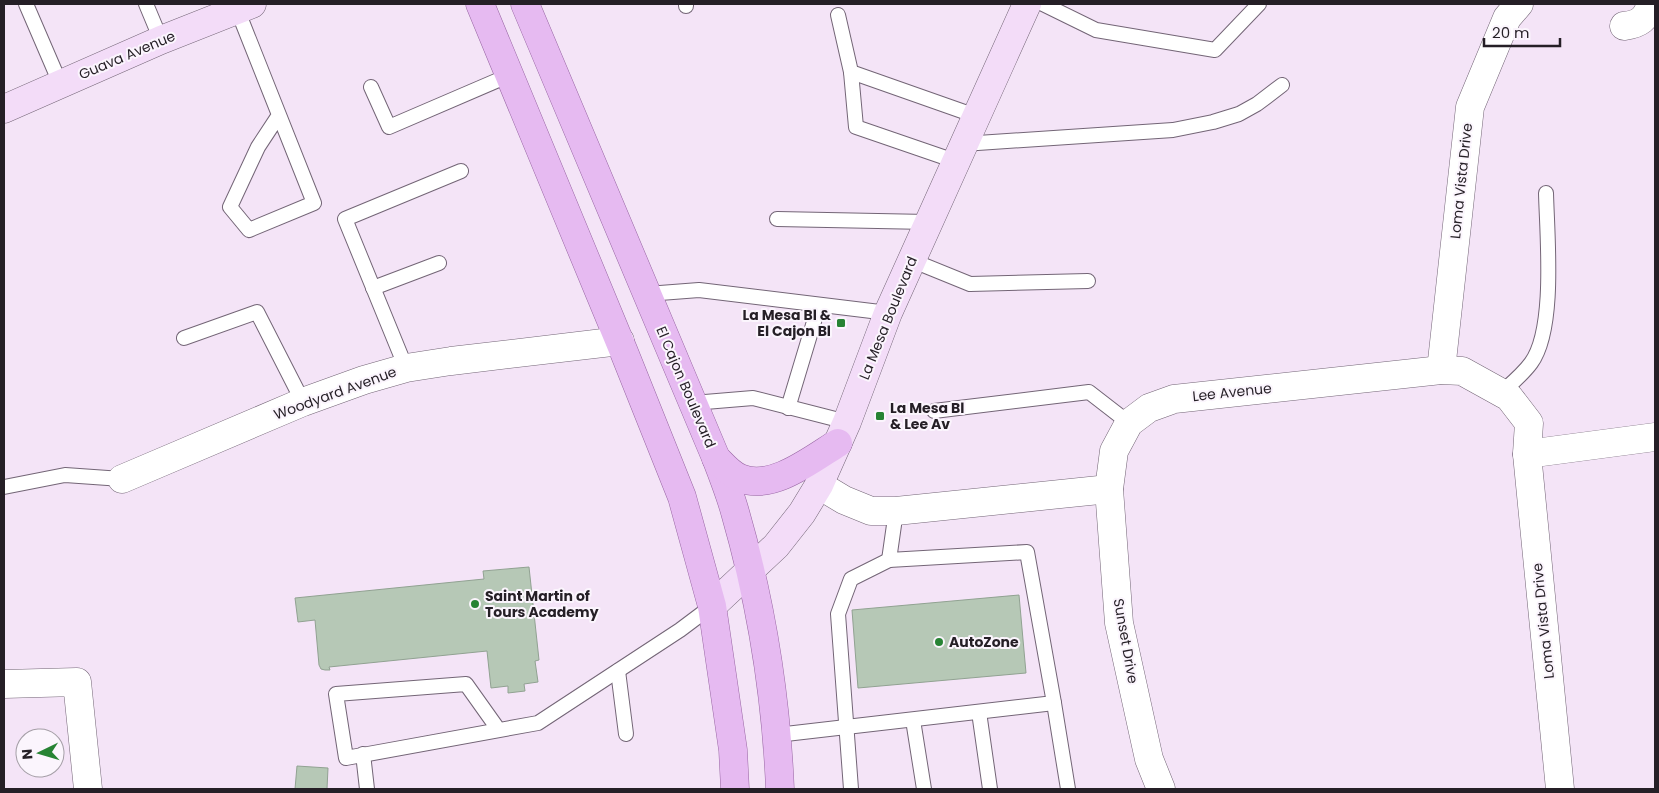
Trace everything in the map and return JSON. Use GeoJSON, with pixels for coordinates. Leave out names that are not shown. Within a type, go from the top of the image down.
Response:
{"type":"FeatureCollection","features":[{"type":"Feature","properties":{"kind":"main road"},"geometry":{"type":"LineString","coordinates":[[480,4],[620,341],[682,497],[712,606],[732,740],[735,789]]}},
{"type":"Feature","properties":{"kind":"main road","name":"El Cajon Boulevard"},"geometry":{"type":"LineString","coordinates":[[525,4],[716,458],[735,510],[751,571],[767,654],[777,735],[780,789]]}},
{"type":"Feature","properties":{"kind":"main road","name":"La Mesa Boulevard"},"geometry":{"type":"LineString","coordinates":[[712,606],[751,571],[788,532],[819,485],[843,433],[888,313],[1027,4]]}},
{"type":"Feature","properties":{"kind":"main road","name":"Guava Avenue"},"geometry":{"type":"LineString","coordinates":[[4,109],[60,83],[244,6]]}},
{"type":"Feature","properties":{"kind":"main road"},"geometry":{"type":"LineString","coordinates":[[716,458],[739,478],[765,481],[792,471],[843,433]]}},
{"type":"Feature","properties":{"kind":"street","name":"Loma Vista Drive"},"geometry":{"type":"LineString","coordinates":[[1441,370],[1470,106],[1507,18],[1519,4]]}},
{"type":"Feature","properties":{"kind":"street"},"geometry":{"type":"LineString","coordinates":[[1624,26],[1636,25],[1648,14],[1651,4]]}},
{"type":"Feature","properties":{"kind":"street","name":"Woodyard Avenue"},"geometry":{"type":"LineString","coordinates":[[122,480],[303,402],[364,380],[406,368],[558,347],[620,341]]}},
{"type":"Feature","properties":{"kind":"street","name":"Lee Avenue"},"geometry":{"type":"LineString","coordinates":[[1109,489],[1114,450],[1129,423],[1149,408],[1174,399],[1441,370],[1462,371],[1509,397],[1529,423],[1527,454]]}},
{"type":"Feature","properties":{"kind":"street"},"geometry":{"type":"LineString","coordinates":[[1527,454],[1655,437]]}},
{"type":"Feature","properties":{"kind":"street","name":"Loma Vista Drive"},"geometry":{"type":"LineString","coordinates":[[1527,454],[1560,789]]}},
{"type":"Feature","properties":{"kind":"street"},"geometry":{"type":"LineString","coordinates":[[819,485],[844,500],[871,511],[896,511],[1109,489]]}},
{"type":"Feature","properties":{"kind":"street","name":"Sunset Drive"},"geometry":{"type":"LineString","coordinates":[[1109,489],[1119,622],[1149,758],[1161,789]]}},
{"type":"Feature","properties":{"kind":"street"},"geometry":{"type":"LineString","coordinates":[[4,684],[77,682],[88,789]]}},
{"type":"Feature","properties":{"kind":"lane"},"geometry":{"type":"LineString","coordinates":[[26,4],[60,83]]}},
{"type":"Feature","properties":{"kind":"lane"},"geometry":{"type":"LineString","coordinates":[[146,4],[161,40]]}},
{"type":"Feature","properties":{"kind":"lane"},"geometry":{"type":"LineString","coordinates":[[1044,4],[1096,30],[1215,50],[1259,4]]}},
{"type":"Feature","properties":{"kind":"lane"},"geometry":{"type":"LineString","coordinates":[[244,6],[279,115],[314,203],[248,230],[230,208],[258,147],[279,115]]}},
{"type":"Feature","properties":{"kind":"lane"},"geometry":{"type":"LineString","coordinates":[[838,15],[851,72],[856,127],[959,153],[1182,128],[1213,122],[1239,114],[1257,104],[1282,85]]}},
{"type":"Feature","properties":{"kind":"lane"},"geometry":{"type":"LineString","coordinates":[[851,72],[976,116]]}},
{"type":"Feature","properties":{"kind":"lane"},"geometry":{"type":"LineString","coordinates":[[371,87],[389,127],[510,75]]}},
{"type":"Feature","properties":{"kind":"lane"},"geometry":{"type":"LineString","coordinates":[[406,368],[345,219],[461,171]]}},
{"type":"Feature","properties":{"kind":"lane"},"geometry":{"type":"LineString","coordinates":[[1501,393],[1532,363],[1543,338],[1548,287],[1546,193]]}},
{"type":"Feature","properties":{"kind":"lane"},"geometry":{"type":"LineString","coordinates":[[777,219],[928,222]]}},
{"type":"Feature","properties":{"kind":"lane"},"geometry":{"type":"LineString","coordinates":[[911,260],[970,284],[1088,281]]}},
{"type":"Feature","properties":{"kind":"lane"},"geometry":{"type":"LineString","coordinates":[[374,288],[439,263]]}},
{"type":"Feature","properties":{"kind":"lane"},"geometry":{"type":"LineString","coordinates":[[647,294],[699,290],[888,313]]}},
{"type":"Feature","properties":{"kind":"lane"},"geometry":{"type":"LineString","coordinates":[[788,408],[819,305]]}},
{"type":"Feature","properties":{"kind":"lane"},"geometry":{"type":"LineString","coordinates":[[184,338],[257,312],[303,402]]}},
{"type":"Feature","properties":{"kind":"lane"},"geometry":{"type":"LineString","coordinates":[[934,411],[1089,392],[1129,423]]}},
{"type":"Feature","properties":{"kind":"lane"},"geometry":{"type":"LineString","coordinates":[[693,403],[753,398],[788,408],[843,433]]}},
{"type":"Feature","properties":{"kind":"lane"},"geometry":{"type":"LineString","coordinates":[[4,487],[65,475],[122,480]]}},
{"type":"Feature","properties":{"kind":"lane"},"geometry":{"type":"LineString","coordinates":[[889,560],[896,511]]}},
{"type":"Feature","properties":{"kind":"lane"},"geometry":{"type":"LineString","coordinates":[[851,789],[838,614],[851,579],[889,560],[1027,552],[1068,789]]}},
{"type":"Feature","properties":{"kind":"lane"},"geometry":{"type":"LineString","coordinates":[[498,729],[466,684],[336,694],[346,758],[538,723],[680,630],[712,606]]}},
{"type":"Feature","properties":{"kind":"lane"},"geometry":{"type":"LineString","coordinates":[[618,671],[626,734]]}},
{"type":"Feature","properties":{"kind":"lane"},"geometry":{"type":"LineString","coordinates":[[777,735],[1054,703]]}},
{"type":"Feature","properties":{"kind":"lane"},"geometry":{"type":"LineString","coordinates":[[979,712],[990,789]]}},
{"type":"Feature","properties":{"kind":"lane"},"geometry":{"type":"LineString","coordinates":[[914,720],[924,789]]}},
{"type":"Feature","properties":{"kind":"lane"},"geometry":{"type":"LineString","coordinates":[[363,754],[367,789]]}},
{"type":"Feature","properties":{"kind":"building"},"geometry":{"type":"Polygon","coordinates":[[[529,567],[539,660],[535,661],[538,682],[524,684],[525,691],[508,693],[508,686],[491,688],[487,651],[329,667],[330,670],[321,669],[315,620],[298,622],[295,598],[484,579],[483,571],[529,567]]]}},
{"type":"Feature","properties":{"kind":"building","name":"AutoZone"},"geometry":{"type":"Polygon","coordinates":[[[1019,595],[1026,673],[858,688],[852,610],[1019,595]]]}},
{"type":"Feature","properties":{"kind":"building"},"geometry":{"type":"Polygon","coordinates":[[[297,766],[328,768],[327,789],[295,789],[297,766]]]}},
{"type":"Feature","properties":{"kind":"place","name":"La Mesa Bl & El Cajon Bl"},"geometry":{"type":"Point","coordinates":[841,323]}},
{"type":"Feature","properties":{"kind":"place","name":"La Mesa Bl & Lee Av"},"geometry":{"type":"Point","coordinates":[880,416]}},
{"type":"Feature","properties":{"kind":"place","name":"Saint Martin of Tours Academy"},"geometry":{"type":"Point","coordinates":[475,604]}},
{"type":"Feature","properties":{"kind":"place","name":"AutoZone"},"geometry":{"type":"Point","coordinates":[939,642]}}]}
